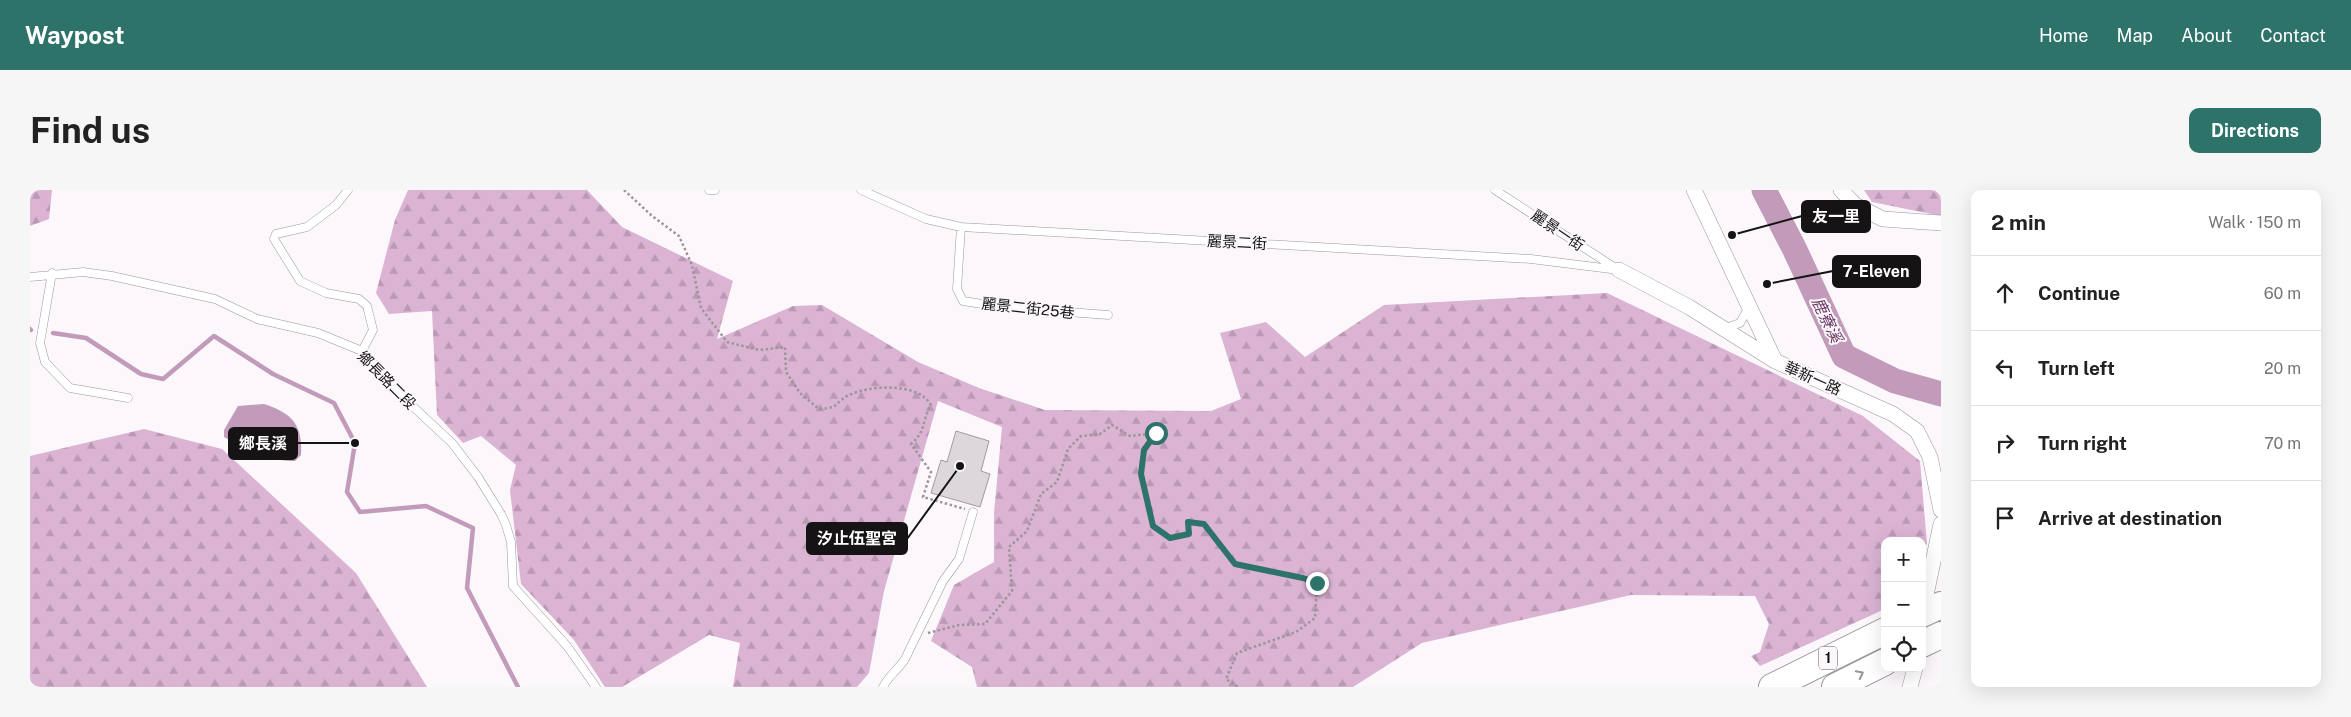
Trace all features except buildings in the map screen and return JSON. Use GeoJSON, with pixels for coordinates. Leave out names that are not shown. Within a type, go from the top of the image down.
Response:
{"type":"FeatureCollection","features":[{"type":"Feature","properties":{"kind":"highway","name":"1"},"geometry":{"type":"LineString","coordinates":[[1772,687],[1881,633]]}},
{"type":"Feature","properties":{"kind":"highway"},"geometry":{"type":"LineString","coordinates":[[1926,642],[1941,635]]}},
{"type":"Feature","properties":{"kind":"highway","name":"1"},"geometry":{"type":"LineString","coordinates":[[1835,687],[1881,664]]}},
{"type":"Feature","properties":{"kind":"street","name":"華新一路"},"geometry":{"type":"LineString","coordinates":[[1694,190],[1775,361],[1893,414],[1917,431],[1930,457],[1941,510]]}},
{"type":"Feature","properties":{"kind":"street"},"geometry":{"type":"LineString","coordinates":[[1841,190],[1855,205],[1883,219],[1941,223]]}},
{"type":"Feature","properties":{"kind":"street"},"geometry":{"type":"LineString","coordinates":[[1619,270],[1689,307],[1775,361]]}},
{"type":"Feature","properties":{"kind":"street"},"geometry":{"type":"LineString","coordinates":[[1930,605],[1940,532]]}},
{"type":"Feature","properties":{"kind":"street"},"geometry":{"type":"LineString","coordinates":[[1910,687],[1914,672]]}},
{"type":"Feature","properties":{"kind":"lane"},"geometry":{"type":"LineString","coordinates":[[348,190],[336,205],[307,227],[276,234],[274,239],[300,281],[326,293],[359,299],[368,306],[373,330],[362,352]]}},
{"type":"Feature","properties":{"kind":"lane"},"geometry":{"type":"LineString","coordinates":[[709,190],[715,190]]}},
{"type":"Feature","properties":{"kind":"lane","name":"麗景二街"},"geometry":{"type":"LineString","coordinates":[[860,190],[926,218],[961,227],[1530,259],[1619,270]]}},
{"type":"Feature","properties":{"kind":"lane","name":"麗景一街"},"geometry":{"type":"LineString","coordinates":[[1495,190],[1619,270]]}},
{"type":"Feature","properties":{"kind":"lane","name":"麗景二街25巷"},"geometry":{"type":"LineString","coordinates":[[961,227],[957,289],[963,301],[1002,307],[1108,315]]}},
{"type":"Feature","properties":{"kind":"lane","name":"鄉長路二段"},"geometry":{"type":"LineString","coordinates":[[30,277],[83,272],[112,276],[215,298],[257,319],[318,332],[362,352],[408,401],[452,443],[478,477],[502,514],[509,534],[513,586],[567,646],[596,687]]}},
{"type":"Feature","properties":{"kind":"lane"},"geometry":{"type":"LineString","coordinates":[[52,274],[40,343],[45,362],[70,388],[128,398]]}},
{"type":"Feature","properties":{"kind":"lane"},"geometry":{"type":"LineString","coordinates":[[1724,329],[1740,323],[1750,306]]}},
{"type":"Feature","properties":{"kind":"lane"},"geometry":{"type":"LineString","coordinates":[[884,687],[889,675],[898,669],[905,659],[943,581],[959,559],[973,512]]}},
{"type":"Feature","properties":{"kind":"path"},"geometry":{"type":"LineString","coordinates":[[624,190],[651,215],[679,236],[692,265],[701,308],[727,342],[759,350],[785,347],[786,372],[800,393],[819,409],[834,408],[848,396],[874,387],[912,390],[926,396],[931,405],[924,416],[922,435],[911,444],[931,472],[923,497],[973,512]]}},
{"type":"Feature","properties":{"kind":"path"},"geometry":{"type":"LineString","coordinates":[[918,635],[959,625],[985,624],[1012,591],[1009,547],[1027,531],[1041,494],[1057,482],[1068,449],[1081,436],[1100,434],[1112,425],[1130,436],[1156,433],[1144,450],[1141,474],[1153,526],[1170,538],[1189,534],[1188,522],[1204,524],[1235,564],[1303,578],[1317,583],[1316,618],[1296,632],[1237,653],[1226,679],[1238,687]]}},
{"type":"Feature","properties":{"kind":"green space"},"geometry":{"type":"Polygon","coordinates":[[[30,190],[52,190],[49,219],[30,226],[30,190]]]}},
{"type":"Feature","properties":{"kind":"green space"},"geometry":{"type":"Polygon","coordinates":[[[408,190],[587,190],[622,227],[733,281],[717,339],[793,306],[822,305],[918,362],[979,388],[1045,410],[1211,411],[1241,399],[1220,333],[1266,322],[1305,357],[1384,305],[1607,293],[1863,416],[1920,461],[1927,544],[1926,537],[1881,537],[1881,611],[1760,666],[1751,656],[1760,652],[1769,624],[1755,596],[1631,595],[1422,643],[1353,687],[977,687],[972,667],[931,641],[954,585],[994,562],[994,513],[1002,427],[938,401],[884,591],[869,673],[857,687],[733,687],[740,643],[709,635],[622,687],[605,687],[574,640],[521,584],[510,490],[516,465],[481,436],[463,443],[437,415],[432,311],[389,314],[376,293],[395,220],[408,190]]]}},
{"type":"Feature","properties":{"kind":"green space"},"geometry":{"type":"Polygon","coordinates":[[[1864,190],[1941,190],[1941,216],[1872,202],[1864,190]]]}},
{"type":"Feature","properties":{"kind":"green space"},"geometry":{"type":"Polygon","coordinates":[[[144,429],[222,449],[356,573],[427,687],[30,687],[30,456],[144,429]]]}},
{"type":"Feature","properties":{"kind":"shaded area"},"geometry":{"type":"Polygon","coordinates":[[[264,404],[289,416],[298,428],[301,455],[295,461],[276,460],[249,451],[224,437],[224,430],[238,406],[264,404]]]}},
{"type":"Feature","properties":{"kind":"waterway","name":"鹿寮溪"},"geometry":{"type":"LineString","coordinates":[[1764,190],[1795,250],[1844,356],[1895,381],[1941,394]]}},
{"type":"Feature","properties":{"kind":"waterway"},"geometry":{"type":"LineString","coordinates":[[53,333],[86,338],[141,374],[163,379],[214,336],[273,374],[334,403],[355,443],[347,492],[360,512],[426,506],[473,528],[467,588],[518,687]]}},
{"type":"Feature","properties":{"kind":"place","name":"友一里"},"geometry":{"type":"Point","coordinates":[1732,235]}},
{"type":"Feature","properties":{"kind":"place","name":"7-Eleven"},"geometry":{"type":"Point","coordinates":[1767,284]}},
{"type":"Feature","properties":{"kind":"place","name":"鄉長溪"},"geometry":{"type":"Point","coordinates":[355,443]}},
{"type":"Feature","properties":{"kind":"place","name":"汐止伍聖宮"},"geometry":{"type":"Point","coordinates":[960,466]}},
{"type":"Feature","properties":{"kind":"route"},"geometry":{"type":"LineString","coordinates":[[1156,433],[1144,450],[1141,474],[1153,526],[1170,538],[1189,534],[1188,522],[1204,524],[1235,564],[1303,578],[1317,583]]}}]}
